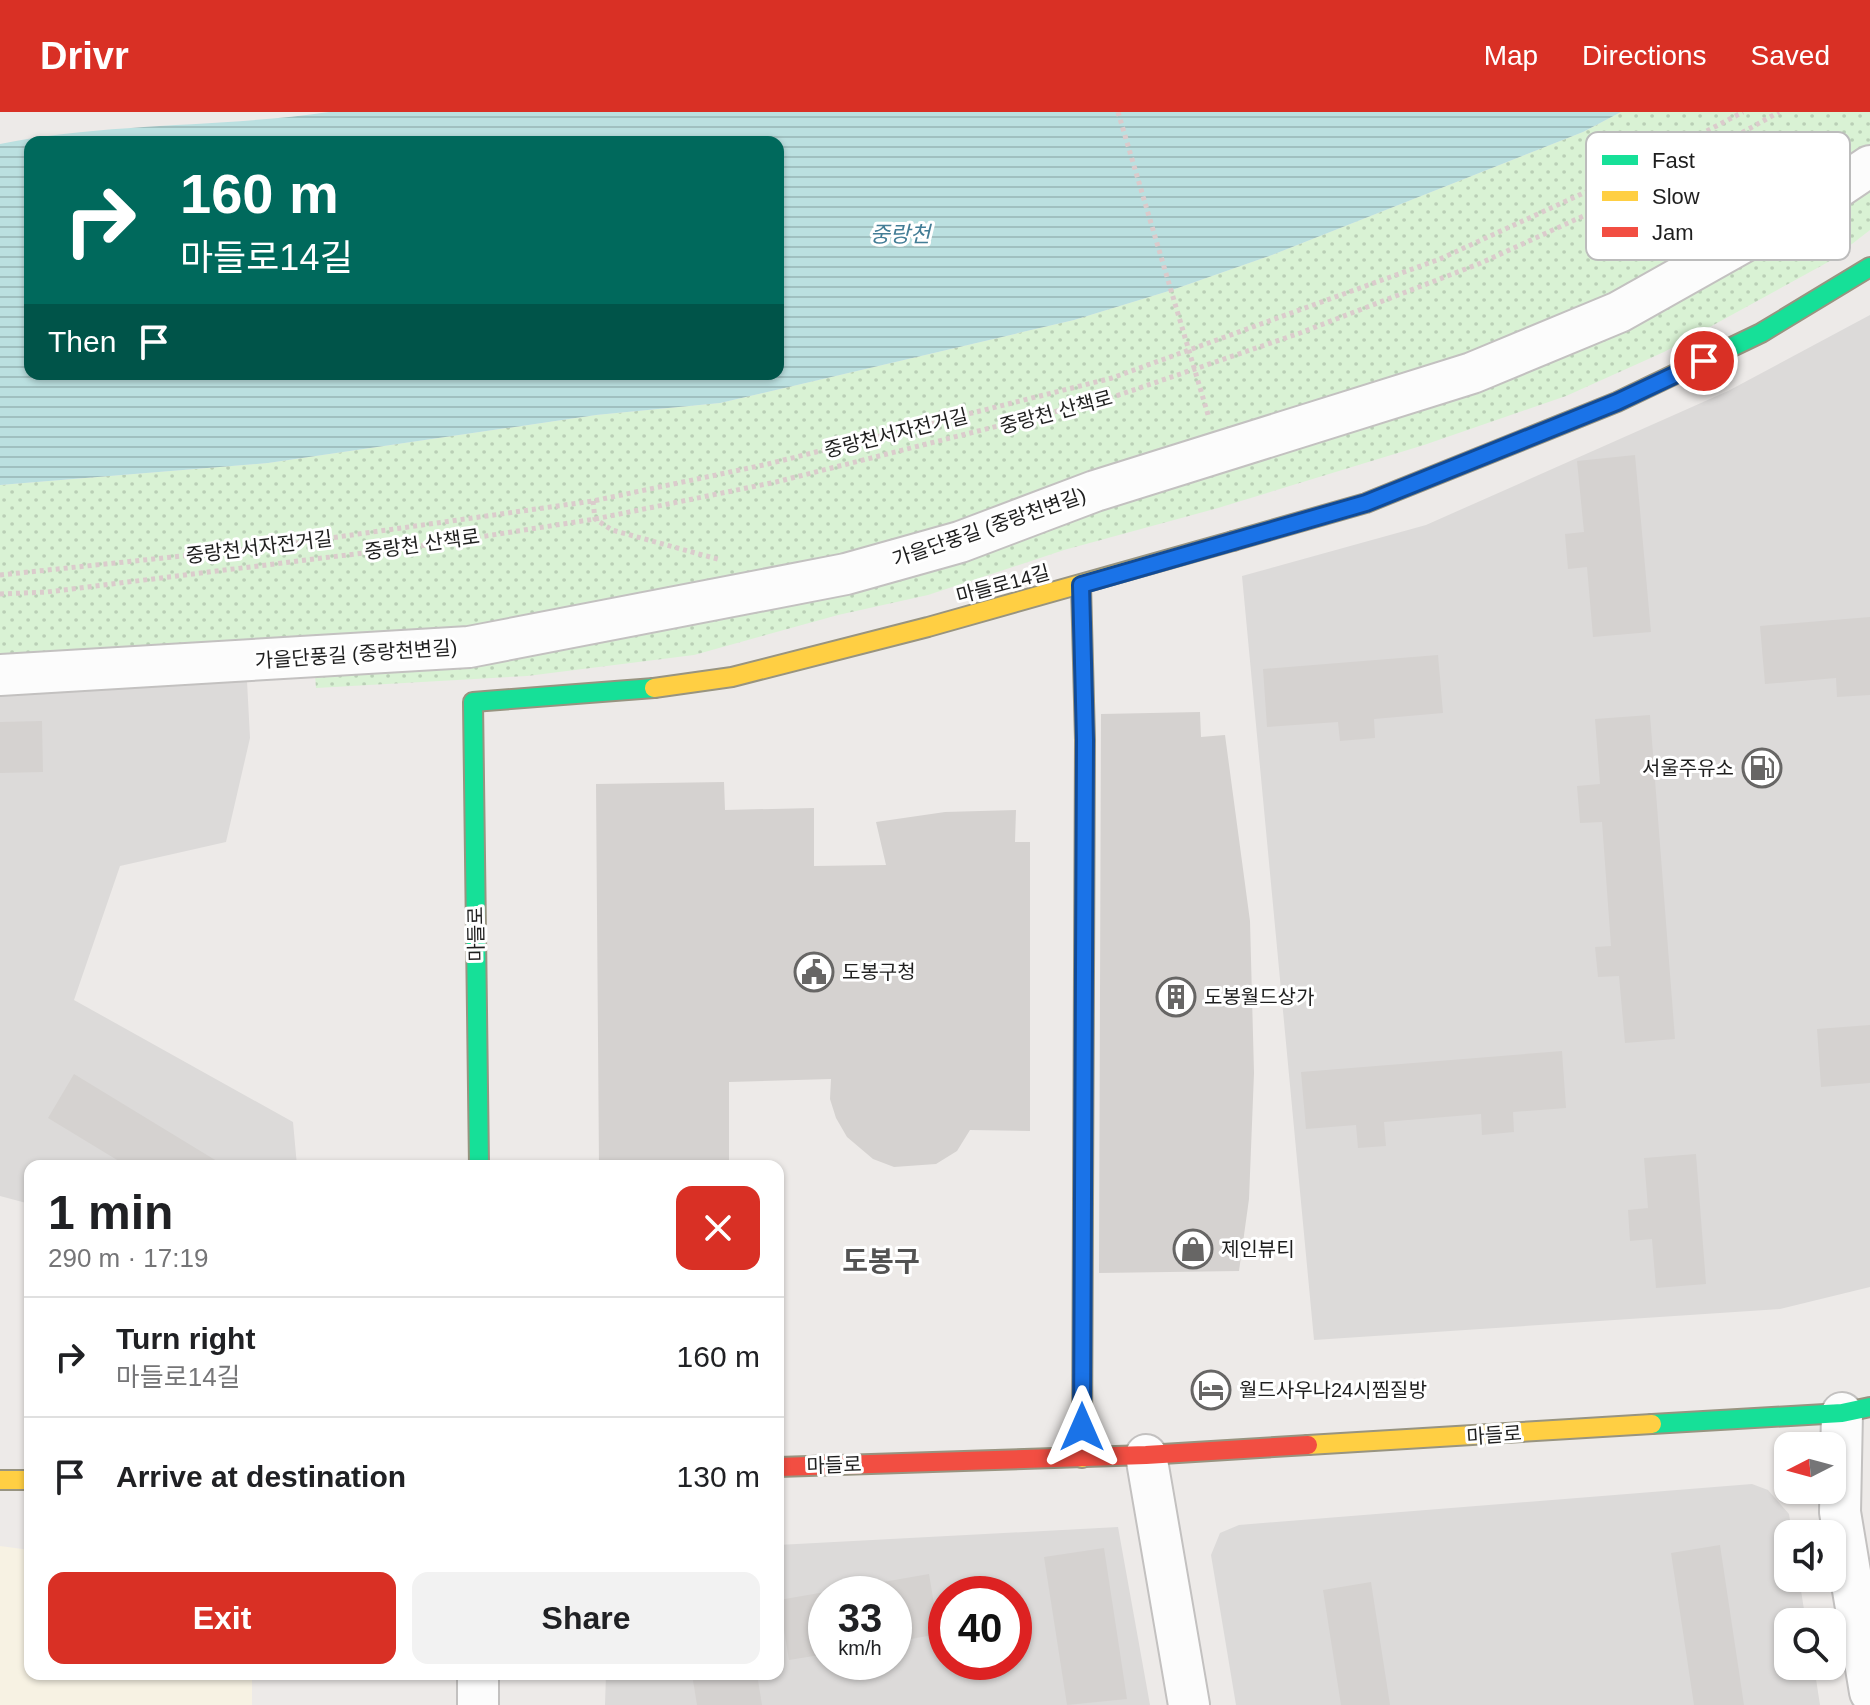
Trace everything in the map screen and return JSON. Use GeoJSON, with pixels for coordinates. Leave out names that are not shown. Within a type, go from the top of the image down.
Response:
{"type":"FeatureCollection","features":[{"type":"Feature","properties":{"kind":"street","name":"가을단풍길 (중랑천변길)"},"geometry":{"type":"LineString","coordinates":[[1850,179],[1870,166]]}},
{"type":"Feature","properties":{"kind":"street","name":"가을단풍길 (중랑천변길)"},"geometry":{"type":"LineString","coordinates":[[0,675],[469,647],[846,574],[960,542],[1095,491],[1472,373],[1619,312],[1711,260]]}},
{"type":"Feature","properties":{"kind":"street","name":"마들로14길"},"geometry":{"type":"LineString","coordinates":[[473,702],[668,687],[732,677],[1081,585],[1366,503],[1603,408],[1761,333],[1870,267]]}},
{"type":"Feature","properties":{"kind":"street"},"geometry":{"type":"LineString","coordinates":[[1081,585],[1085,740],[1082,1458]]}},
{"type":"Feature","properties":{"kind":"street","name":"마들로"},"geometry":{"type":"LineString","coordinates":[[473,702],[479,1160]]}},
{"type":"Feature","properties":{"kind":"street"},"geometry":{"type":"LineString","coordinates":[[1856,1410],[1870,1500]]}},
{"type":"Feature","properties":{"kind":"street"},"geometry":{"type":"LineString","coordinates":[[1856,1410],[1840,1512],[1870,1692]]}},
{"type":"Feature","properties":{"kind":"street","name":"마들로"},"geometry":{"type":"LineString","coordinates":[[784,1467],[1146,1455],[1856,1410]]}},
{"type":"Feature","properties":{"kind":"street"},"geometry":{"type":"LineString","coordinates":[[1146,1455],[1189,1705]]}},
{"type":"Feature","properties":{"kind":"street"},"geometry":{"type":"LineString","coordinates":[[0,1480],[24,1480]]}},
{"type":"Feature","properties":{"kind":"street"},"geometry":{"type":"LineString","coordinates":[[478,1680],[478,1705]]}},
{"type":"Feature","properties":{"kind":"path"},"geometry":{"type":"LineString","coordinates":[[1118,112],[1219,452]]}},
{"type":"Feature","properties":{"kind":"path","name":"중랑천서자전거길"},"geometry":{"type":"LineString","coordinates":[[1705,132],[1743,112]]}},
{"type":"Feature","properties":{"kind":"path","name":"중랑천 산책로"},"geometry":{"type":"LineString","coordinates":[[1743,132],[1779,112]]}},
{"type":"Feature","properties":{"kind":"path","name":"중랑천서자전거길"},"geometry":{"type":"LineString","coordinates":[[0,575],[259,548],[593,501],[943,421],[1112,378],[1189,351],[1440,259],[1586,192]]}},
{"type":"Feature","properties":{"kind":"path","name":"중랑천 산책로"},"geometry":{"type":"LineString","coordinates":[[0,594],[47,592],[413,547],[595,519],[776,482],[1113,397],[1195,370],[1494,257],[1586,215]]}},
{"type":"Feature","properties":{"kind":"path"},"geometry":{"type":"LineString","coordinates":[[593,501],[595,519],[612,530],[727,561]]}},
{"type":"Feature","properties":{"kind":"shaded area"},"geometry":{"type":"Polygon","coordinates":[[[1870,315],[1870,1287],[1780,1309],[1314,1340],[1242,576],[1426,525],[1728,391],[1870,315]]]}},
{"type":"Feature","properties":{"kind":"shaded area"},"geometry":{"type":"Polygon","coordinates":[[[247,681],[250,738],[226,842],[120,866],[74,1000],[293,1122],[296,1160],[24,1160],[24,1202],[0,1196],[0,695],[247,681]]]}},
{"type":"Feature","properties":{"kind":"shaded area"},"geometry":{"type":"Polygon","coordinates":[[[1752,1484],[1768,1490],[1774,1497],[1774,1504],[1780,1504],[1789,1514],[1790,1520],[1774,1520],[1774,1592],[1801,1592],[1804,1608],[1774,1608],[1774,1680],[1816,1680],[1820,1705],[1236,1705],[1211,1555],[1220,1533],[1239,1525],[1752,1484]]]}},
{"type":"Feature","properties":{"kind":"shaded area"},"geometry":{"type":"Polygon","coordinates":[[[1118,1527],[1150,1705],[605,1705],[606,1680],[784,1680],[784,1545],[1118,1527]]]}},
{"type":"Feature","properties":{"kind":"shaded area"},"geometry":{"type":"Polygon","coordinates":[[[0,1546],[24,1549],[24,1680],[252,1680],[252,1705],[0,1705],[0,1546]]]}},
{"type":"Feature","properties":{"kind":"green space"},"geometry":{"type":"Polygon","coordinates":[[[1621,112],[1870,112],[1870,230],[1850,246],[1850,132],[1586,132],[1586,260],[1831,260],[1664,352],[1566,396],[1424,445],[1218,508],[1064,550],[928,595],[838,615],[694,655],[527,676],[316,688],[313,649],[0,661],[0,485],[268,463],[596,415],[720,403],[1074,320],[1172,290],[1272,255],[1583,132],[1621,112]]]}},
{"type":"Feature","properties":{"kind":"water","name":"중랑천"},"geometry":{"type":"Polygon","coordinates":[[[329,112],[1621,112],[1583,132],[1272,255],[1172,290],[1074,320],[720,403],[596,415],[268,463],[0,485],[0,144],[24,140],[24,380],[784,380],[784,136],[49,136],[329,112]]]}},
{"type":"Feature","properties":{"kind":"building"},"geometry":{"type":"Polygon","coordinates":[[[1635,455],[1651,632],[1593,637],[1587,567],[1568,569],[1565,534],[1584,532],[1577,461],[1635,455]]]}},
{"type":"Feature","properties":{"kind":"building"},"geometry":{"type":"Polygon","coordinates":[[[1870,617],[1870,695],[1837,697],[1836,678],[1765,684],[1760,626],[1870,617]]]}},
{"type":"Feature","properties":{"kind":"building"},"geometry":{"type":"Polygon","coordinates":[[[1438,655],[1443,713],[1374,719],[1375,738],[1340,741],[1338,722],[1267,727],[1263,669],[1438,655]]]}},
{"type":"Feature","properties":{"kind":"building","name":"도봉월드상가"},"geometry":{"type":"Polygon","coordinates":[[[1200,712],[1201,737],[1225,735],[1250,921],[1254,1073],[1249,1199],[1239,1271],[1099,1273],[1101,714],[1200,712]]]}},
{"type":"Feature","properties":{"kind":"building"},"geometry":{"type":"Polygon","coordinates":[[[1650,715],[1675,1039],[1625,1043],[1619,976],[1598,977],[1595,947],[1611,946],[1602,822],[1580,823],[1577,786],[1600,784],[1595,719],[1650,715]]]}},
{"type":"Feature","properties":{"kind":"building"},"geometry":{"type":"Polygon","coordinates":[[[42,721],[43,772],[0,773],[0,722],[42,721]]]}},
{"type":"Feature","properties":{"kind":"building","name":"도봉구청"},"geometry":{"type":"Polygon","coordinates":[[[724,782],[725,810],[814,808],[814,866],[886,865],[876,822],[945,812],[1016,810],[1015,842],[1030,842],[1030,1131],[970,1130],[957,1151],[936,1164],[894,1167],[873,1159],[847,1137],[830,1099],[831,1079],[729,1082],[729,1160],[599,1160],[596,784],[724,782]]]}},
{"type":"Feature","properties":{"kind":"building"},"geometry":{"type":"Polygon","coordinates":[[[1870,1025],[1870,1083],[1821,1087],[1817,1029],[1870,1025]]]}},
{"type":"Feature","properties":{"kind":"building"},"geometry":{"type":"Polygon","coordinates":[[[1562,1051],[1566,1108],[1513,1112],[1514,1132],[1482,1135],[1481,1114],[1384,1122],[1386,1146],[1358,1148],[1356,1125],[1306,1129],[1301,1072],[1562,1051]]]}},
{"type":"Feature","properties":{"kind":"building"},"geometry":{"type":"Polygon","coordinates":[[[74,1074],[215,1160],[117,1160],[48,1118],[74,1074]]]}},
{"type":"Feature","properties":{"kind":"building"},"geometry":{"type":"Polygon","coordinates":[[[1696,1154],[1706,1284],[1656,1288],[1652,1239],[1630,1241],[1628,1210],[1648,1208],[1644,1158],[1696,1154]]]}},
{"type":"Feature","properties":{"kind":"building"},"geometry":{"type":"Polygon","coordinates":[[[1720,1545],[1744,1705],[1694,1705],[1671,1553],[1720,1545]]]}},
{"type":"Feature","properties":{"kind":"building"},"geometry":{"type":"Polygon","coordinates":[[[1104,1548],[1127,1699],[1067,1705],[1044,1557],[1104,1548]]]}},
{"type":"Feature","properties":{"kind":"building"},"geometry":{"type":"Polygon","coordinates":[[[929,1574],[928,1576],[928,1636],[912,1639],[912,1577],[929,1574]]]}},
{"type":"Feature","properties":{"kind":"building"},"geometry":{"type":"Polygon","coordinates":[[[1371,1582],[1390,1705],[1341,1705],[1323,1590],[1371,1582]]]}},
{"type":"Feature","properties":{"kind":"building"},"geometry":{"type":"Polygon","coordinates":[[[808,1595],[808,1657],[789,1660],[784,1630],[784,1599],[808,1595]]]}},
{"type":"Feature","properties":{"kind":"building"},"geometry":{"type":"Polygon","coordinates":[[[693,1680],[758,1680],[762,1705],[697,1705],[693,1680]]]}},
{"type":"Feature","properties":{"kind":"traffic: fast"},"geometry":{"type":"LineString","coordinates":[[1233,541],[1366,503],[1617,402],[1761,333],[1870,267]]}},
{"type":"Feature","properties":{"kind":"traffic: fast"},"geometry":{"type":"LineString","coordinates":[[1081,585],[1085,740],[1083,1202]]}},
{"type":"Feature","properties":{"kind":"traffic: fast"},"geometry":{"type":"LineString","coordinates":[[479,1160],[473,702],[654,688]]}},
{"type":"Feature","properties":{"kind":"traffic: fast"},"geometry":{"type":"LineString","coordinates":[[1652,1424],[1842,1413],[1870,1407]]}},
{"type":"Feature","properties":{"kind":"traffic: slow"},"geometry":{"type":"LineString","coordinates":[[654,688],[732,677],[928,627],[1233,541]]}},
{"type":"Feature","properties":{"kind":"traffic: slow"},"geometry":{"type":"LineString","coordinates":[[1082,1458],[1083,1202]]}},
{"type":"Feature","properties":{"kind":"traffic: slow"},"geometry":{"type":"LineString","coordinates":[[1308,1445],[1652,1424]]}},
{"type":"Feature","properties":{"kind":"traffic: slow"},"geometry":{"type":"LineString","coordinates":[[0,1480],[24,1480]]}},
{"type":"Feature","properties":{"kind":"traffic: jam"},"geometry":{"type":"LineString","coordinates":[[784,1467],[1146,1455],[1308,1445]]}},
{"type":"Feature","properties":{"kind":"place","name":"서울주유소"},"geometry":{"type":"Point","coordinates":[1762,768]}},
{"type":"Feature","properties":{"kind":"place","name":"도봉구청"},"geometry":{"type":"Point","coordinates":[814,972]}},
{"type":"Feature","properties":{"kind":"place","name":"도봉월드상가"},"geometry":{"type":"Point","coordinates":[1176,997]}},
{"type":"Feature","properties":{"kind":"place","name":"제인뷰티"},"geometry":{"type":"Point","coordinates":[1193,1249]}},
{"type":"Feature","properties":{"kind":"place","name":"월드사우나24시찜질방"},"geometry":{"type":"Point","coordinates":[1211,1390]}},
{"type":"Feature","properties":{"kind":"district","name":"도봉구"},"geometry":{"type":"Point","coordinates":[881,1261]}},
{"type":"Feature","properties":{"kind":"route"},"geometry":{"type":"LineString","coordinates":[[1082,1427],[1085,740],[1081,585],[1366,503],[1617,402],[1704,361]]}}]}
